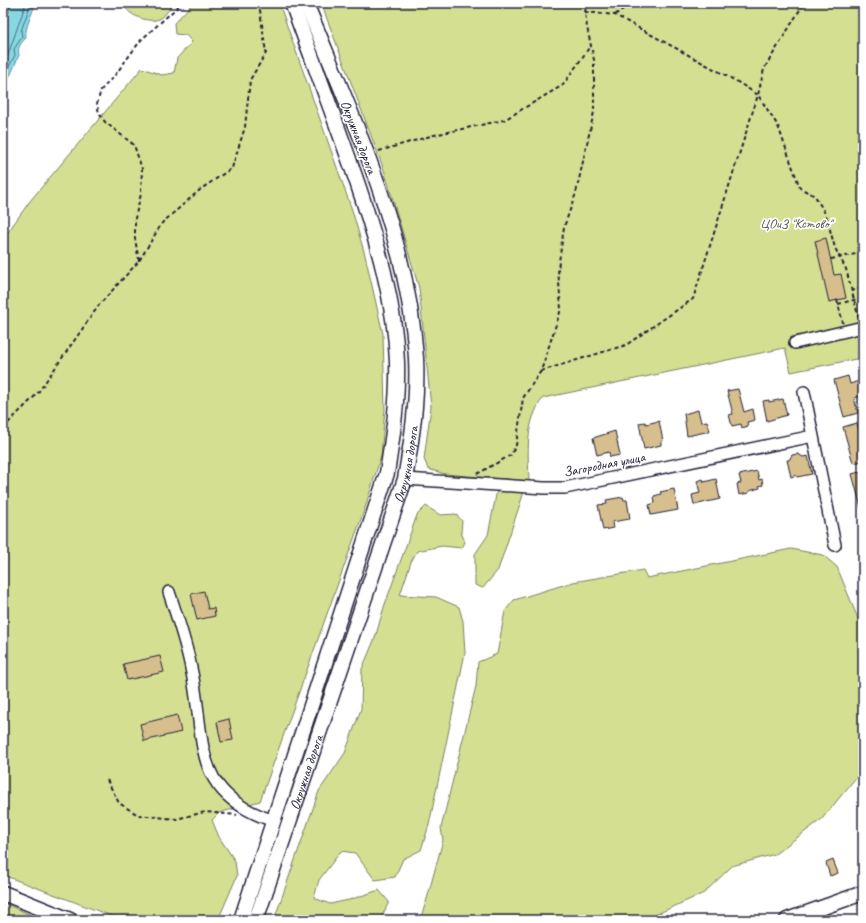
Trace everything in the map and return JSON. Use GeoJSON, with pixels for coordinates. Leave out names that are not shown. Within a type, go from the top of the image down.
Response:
{"type":"FeatureCollection","features":[{"type":"Feature","properties":{"kind":"main road","name":"Окружная дорога"},"geometry":{"type":"LineString","coordinates":[[241,920],[387,473],[396,418],[397,361],[389,294],[374,234],[349,158],[292,3]]}},
{"type":"Feature","properties":{"kind":"main road","name":"Окружная дорога"},"geometry":{"type":"LineString","coordinates":[[256,920],[405,479],[415,420],[416,358],[407,290],[390,224],[367,155],[306,3]]}},
{"type":"Feature","properties":{"kind":"main road"},"geometry":{"type":"LineString","coordinates":[[3,893],[70,920]]}},
{"type":"Feature","properties":{"kind":"main road"},"geometry":{"type":"LineString","coordinates":[[786,920],[863,893]]}},
{"type":"Feature","properties":{"kind":"street"},"geometry":{"type":"LineString","coordinates":[[795,343],[862,328]]}},
{"type":"Feature","properties":{"kind":"street"},"geometry":{"type":"LineString","coordinates":[[804,392],[809,437],[835,545]]}},
{"type":"Feature","properties":{"kind":"street","name":"Загородная улица"},"geometry":{"type":"LineString","coordinates":[[405,479],[565,488],[809,437]]}},
{"type":"Feature","properties":{"kind":"street"},"geometry":{"type":"LineString","coordinates":[[169,592],[192,668],[206,763],[221,790],[252,814],[274,821]]}},
{"type":"Feature","properties":{"kind":"path"},"geometry":{"type":"LineString","coordinates":[[139,261],[135,239],[135,218],[141,194],[142,169],[134,145],[105,122],[99,113],[97,104],[101,90],[116,75],[141,40],[182,3]]}},
{"type":"Feature","properties":{"kind":"path"},"geometry":{"type":"LineString","coordinates":[[3,428],[37,394],[99,305],[139,261],[162,223],[201,189],[232,168],[245,127],[250,80],[266,53],[259,3]]}},
{"type":"Feature","properties":{"kind":"path"},"geometry":{"type":"LineString","coordinates":[[460,482],[511,455],[516,445],[523,398],[541,371],[561,309],[558,269],[564,227],[576,193],[594,112],[594,60],[585,12],[586,3]]}},
{"type":"Feature","properties":{"kind":"path"},"geometry":{"type":"LineString","coordinates":[[616,15],[631,3]]}},
{"type":"Feature","properties":{"kind":"path"},"geometry":{"type":"LineString","coordinates":[[541,371],[626,345],[693,299],[758,95],[764,69],[804,3]]}},
{"type":"Feature","properties":{"kind":"path"},"geometry":{"type":"LineString","coordinates":[[585,12],[616,15],[736,81],[758,95],[778,126],[800,188],[815,196],[821,205],[840,258],[846,269],[862,328]]}},
{"type":"Feature","properties":{"kind":"path"},"geometry":{"type":"LineString","coordinates":[[367,155],[434,135],[504,120],[563,85],[591,45]]}},
{"type":"Feature","properties":{"kind":"path"},"geometry":{"type":"LineString","coordinates":[[830,259],[856,254]]}},
{"type":"Feature","properties":{"kind":"path"},"geometry":{"type":"LineString","coordinates":[[851,291],[863,288]]}},
{"type":"Feature","properties":{"kind":"path"},"geometry":{"type":"LineString","coordinates":[[838,304],[858,299]]}},
{"type":"Feature","properties":{"kind":"path"},"geometry":{"type":"LineString","coordinates":[[837,300],[845,331]]}},
{"type":"Feature","properties":{"kind":"path"},"geometry":{"type":"LineString","coordinates":[[107,780],[119,803],[138,815],[176,819],[205,812],[231,816],[252,814]]}},
{"type":"Feature","properties":{"kind":"green space"},"geometry":{"type":"Polygon","coordinates":[[[3,3],[12,3],[3,26],[3,3]]]}},
{"type":"Feature","properties":{"kind":"green space"},"geometry":{"type":"Polygon","coordinates":[[[124,3],[173,3],[163,17],[157,20],[151,20],[139,18],[134,15],[125,7],[124,3]]]}},
{"type":"Feature","properties":{"kind":"green space"},"geometry":{"type":"Polygon","coordinates":[[[193,3],[279,3],[352,210],[365,255],[383,334],[385,409],[381,456],[365,508],[260,801],[219,813],[212,820],[219,837],[235,861],[237,876],[218,920],[122,920],[3,875],[3,239],[30,201],[142,68],[162,75],[174,73],[177,58],[192,42],[186,35],[175,34],[174,23],[193,3]]]}},
{"type":"Feature","properties":{"kind":"green space","name":"ЦОиЗ \"Кстово\""},"geometry":{"type":"Polygon","coordinates":[[[321,3],[863,3],[863,364],[861,358],[791,372],[785,348],[543,398],[537,407],[530,427],[528,448],[529,481],[445,474],[428,469],[424,459],[431,407],[419,288],[384,170],[321,3]]]}},
{"type":"Feature","properties":{"kind":"green space"},"geometry":{"type":"Polygon","coordinates":[[[497,490],[524,492],[498,570],[483,588],[475,585],[475,554],[488,535],[497,490]]]}},
{"type":"Feature","properties":{"kind":"green space"},"geometry":{"type":"Polygon","coordinates":[[[426,506],[440,515],[456,514],[462,521],[461,532],[465,542],[462,548],[442,546],[417,551],[411,562],[400,595],[436,597],[459,607],[463,621],[465,653],[429,825],[421,850],[403,859],[395,877],[375,880],[355,853],[341,851],[319,880],[314,898],[330,904],[349,900],[379,890],[389,902],[380,920],[274,920],[319,791],[345,753],[361,709],[362,669],[375,638],[384,607],[417,515],[426,506]]]}},
{"type":"Feature","properties":{"kind":"green space"},"geometry":{"type":"Polygon","coordinates":[[[791,549],[823,555],[837,567],[859,621],[863,639],[863,769],[822,819],[775,854],[732,866],[704,893],[655,915],[651,920],[420,920],[443,840],[441,828],[476,686],[478,662],[497,654],[505,611],[514,600],[573,582],[643,570],[647,578],[791,549]]]}},
{"type":"Feature","properties":{"kind":"green space"},"geometry":{"type":"Polygon","coordinates":[[[3,903],[8,905],[43,920],[3,920],[3,903]]]}},
{"type":"Feature","properties":{"kind":"water"},"geometry":{"type":"Polygon","coordinates":[[[12,3],[35,3],[27,25],[26,38],[19,47],[19,55],[11,74],[3,85],[3,26],[12,3]]]}},
{"type":"Feature","properties":{"kind":"building"},"geometry":{"type":"Polygon","coordinates":[[[826,238],[834,275],[841,274],[846,298],[829,302],[815,241],[826,238]]]}},
{"type":"Feature","properties":{"kind":"building"},"geometry":{"type":"Polygon","coordinates":[[[848,376],[850,384],[859,381],[862,396],[854,398],[858,413],[844,417],[834,380],[848,376]]]}},
{"type":"Feature","properties":{"kind":"building"},"geometry":{"type":"Polygon","coordinates":[[[738,389],[744,412],[753,409],[755,420],[747,422],[748,426],[742,428],[741,424],[732,426],[729,415],[733,414],[727,391],[738,389]]]}},
{"type":"Feature","properties":{"kind":"building"},"geometry":{"type":"Polygon","coordinates":[[[783,399],[787,415],[767,421],[763,401],[769,400],[769,402],[783,399]]]}},
{"type":"Feature","properties":{"kind":"building"},"geometry":{"type":"Polygon","coordinates":[[[698,410],[701,422],[707,421],[710,431],[687,436],[684,414],[698,410]]]}},
{"type":"Feature","properties":{"kind":"building"},"geometry":{"type":"Polygon","coordinates":[[[659,421],[663,441],[661,442],[661,445],[644,449],[639,423],[645,422],[646,424],[659,421]]]}},
{"type":"Feature","properties":{"kind":"building"},"geometry":{"type":"Polygon","coordinates":[[[857,423],[859,430],[863,429],[863,461],[853,463],[843,427],[857,423]]]}},
{"type":"Feature","properties":{"kind":"building"},"geometry":{"type":"Polygon","coordinates":[[[615,431],[620,455],[610,457],[609,452],[597,455],[593,438],[615,431]]]}},
{"type":"Feature","properties":{"kind":"building"},"geometry":{"type":"Polygon","coordinates":[[[798,454],[803,457],[808,456],[812,474],[797,477],[796,475],[791,477],[787,460],[789,460],[792,455],[798,454]]]}},
{"type":"Feature","properties":{"kind":"building"},"geometry":{"type":"Polygon","coordinates":[[[757,471],[759,480],[762,479],[763,485],[759,486],[760,488],[749,491],[749,493],[739,495],[737,484],[741,483],[739,475],[757,471]]]}},
{"type":"Feature","properties":{"kind":"building"},"geometry":{"type":"Polygon","coordinates":[[[863,471],[863,511],[862,511],[852,474],[863,471]]]}},
{"type":"Feature","properties":{"kind":"building"},"geometry":{"type":"Polygon","coordinates":[[[703,479],[704,482],[716,479],[720,499],[694,505],[692,495],[700,493],[697,481],[703,479]]]}},
{"type":"Feature","properties":{"kind":"building"},"geometry":{"type":"Polygon","coordinates":[[[674,489],[678,510],[651,515],[649,505],[655,503],[654,496],[661,494],[660,492],[674,489]]]}},
{"type":"Feature","properties":{"kind":"building"},"geometry":{"type":"Polygon","coordinates":[[[623,497],[624,500],[627,500],[630,519],[612,522],[613,528],[603,530],[598,505],[607,504],[606,500],[623,497]]]}},
{"type":"Feature","properties":{"kind":"building"},"geometry":{"type":"Polygon","coordinates":[[[204,591],[208,609],[214,608],[215,616],[197,620],[191,594],[204,591]]]}},
{"type":"Feature","properties":{"kind":"building"},"geometry":{"type":"Polygon","coordinates":[[[160,656],[164,672],[127,680],[123,664],[160,656]]]}},
{"type":"Feature","properties":{"kind":"building"},"geometry":{"type":"Polygon","coordinates":[[[177,715],[181,732],[144,741],[140,724],[177,715]]]}},
{"type":"Feature","properties":{"kind":"building"},"geometry":{"type":"Polygon","coordinates":[[[229,719],[233,740],[221,742],[217,722],[229,719]]]}},
{"type":"Feature","properties":{"kind":"building"},"geometry":{"type":"Polygon","coordinates":[[[833,860],[838,873],[830,876],[826,863],[833,860]]]}}]}
